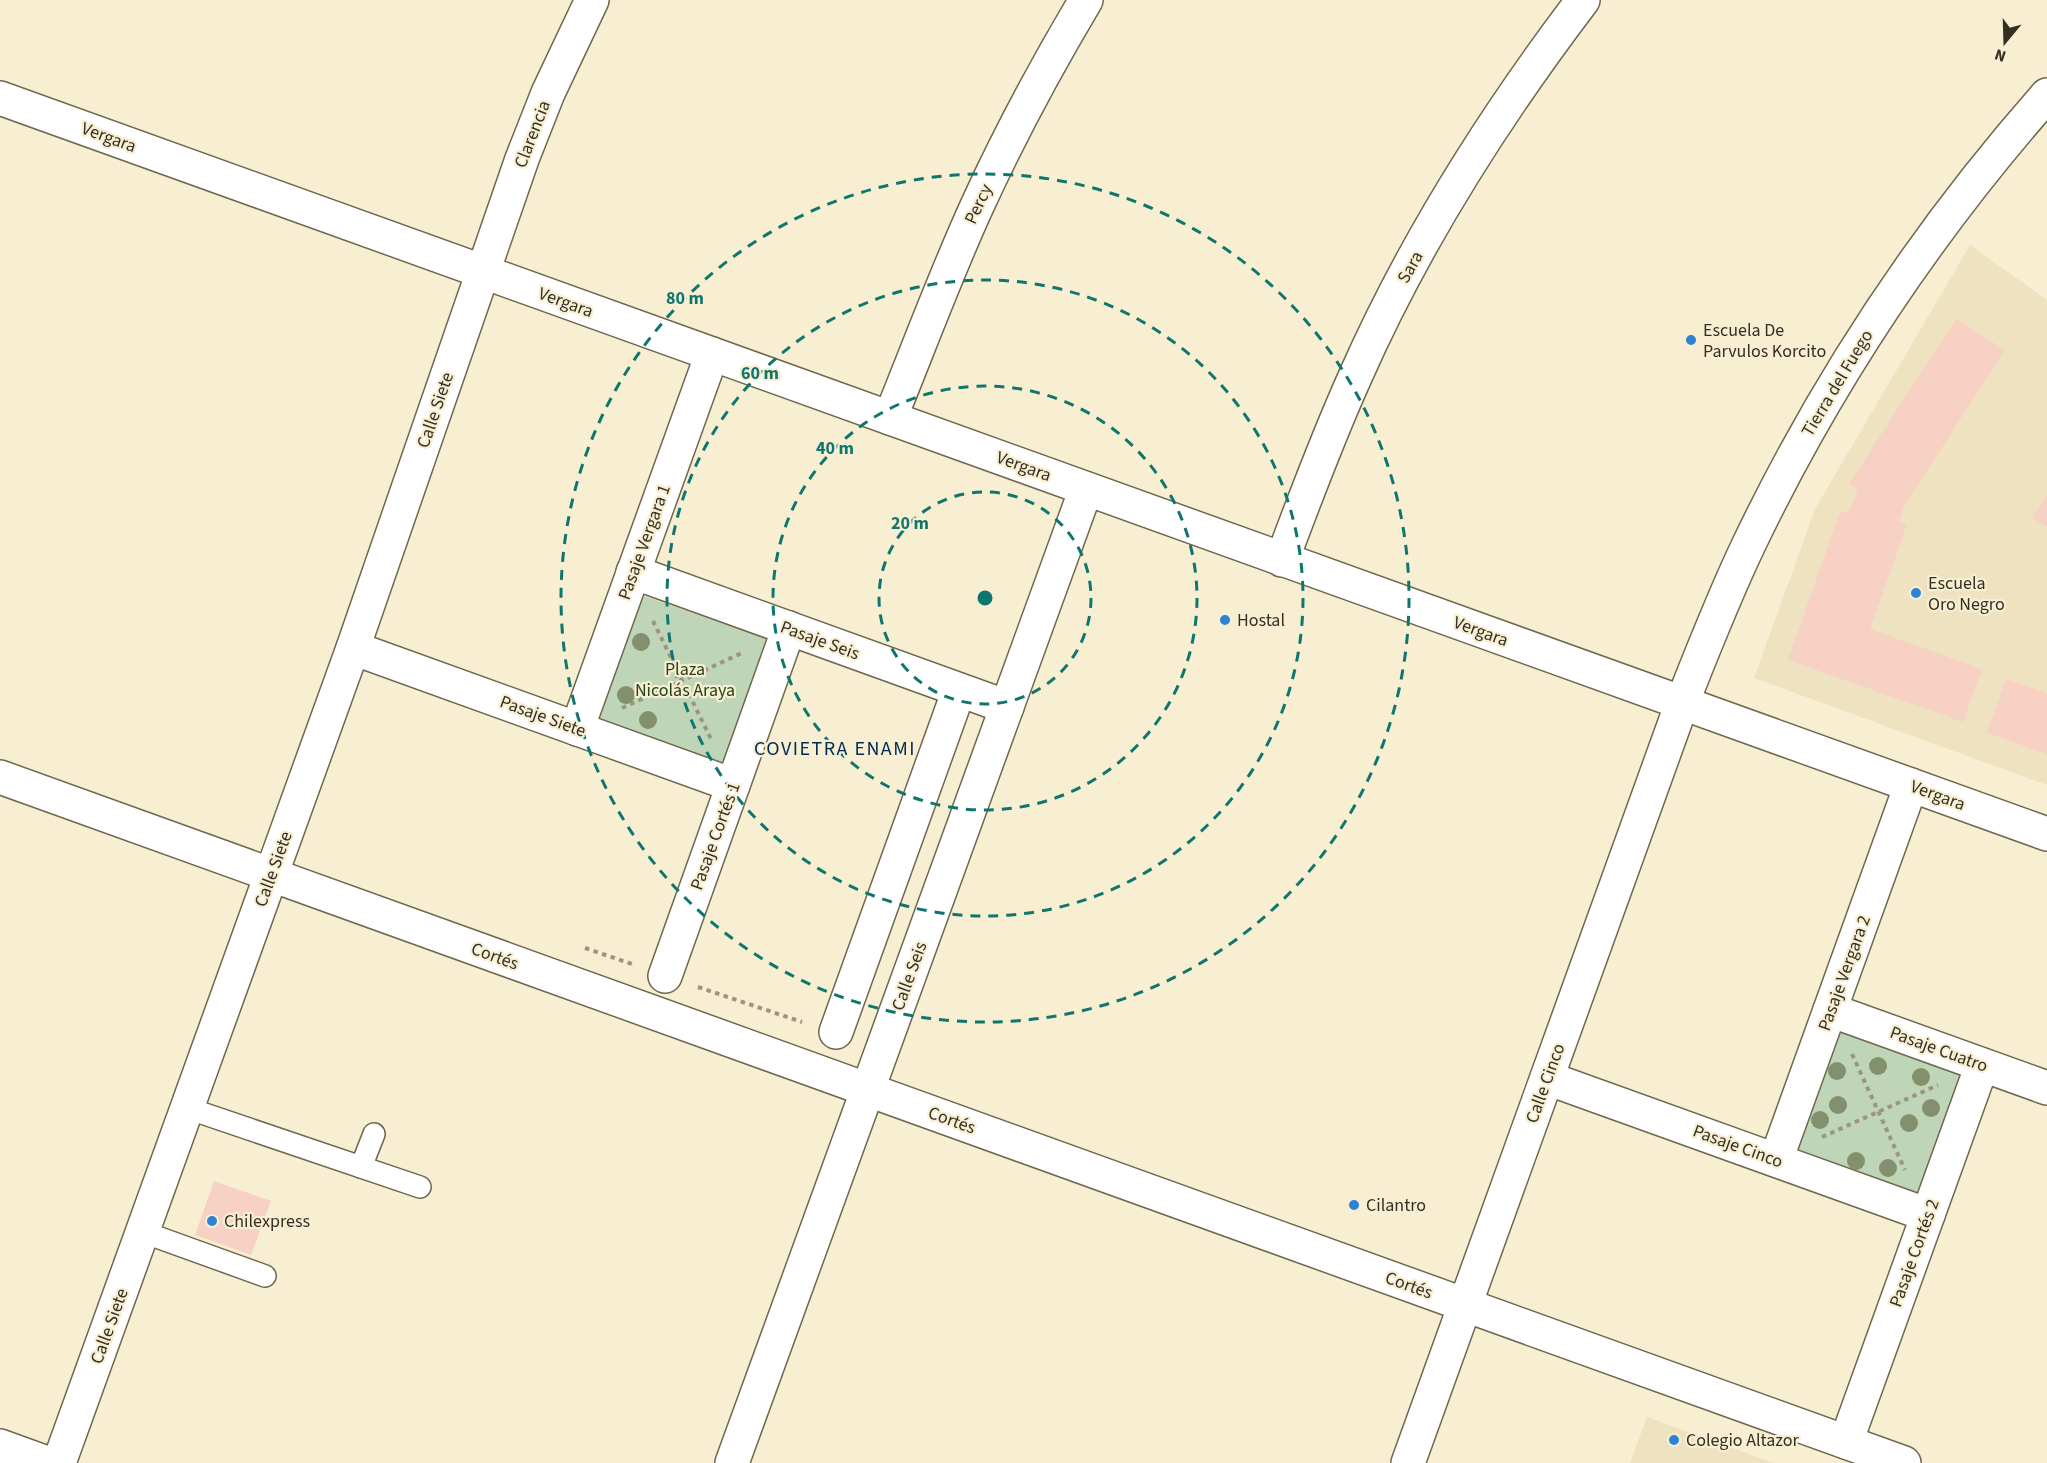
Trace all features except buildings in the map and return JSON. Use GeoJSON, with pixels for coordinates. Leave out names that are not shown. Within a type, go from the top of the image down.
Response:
{"type":"FeatureCollection","features":[{"type":"Feature","properties":{"kind":"street","name":"Clarencia"},"geometry":{"type":"LineString","coordinates":[[483,273],[526,148],[548,93],[592,0]]}},
{"type":"Feature","properties":{"kind":"street","name":"Percy"},"geometry":{"type":"LineString","coordinates":[[890,418],[939,293],[977,206],[1018,121],[1086,0]]}},
{"type":"Feature","properties":{"kind":"street","name":"Sara"},"geometry":{"type":"LineString","coordinates":[[1282,560],[1326,444],[1356,375],[1398,289],[1444,205],[1495,124],[1583,0]]}},
{"type":"Feature","properties":{"kind":"street","name":"Tierra del Fuego"},"geometry":{"type":"LineString","coordinates":[[1682,704],[1749,544],[1787,468],[1829,394],[1873,322],[1921,252],[1980,175],[2047,95]]}},
{"type":"Feature","properties":{"kind":"street","name":"Vergara"},"geometry":{"type":"LineString","coordinates":[[0,98],[2047,834]]}},
{"type":"Feature","properties":{"kind":"street","name":"Calle Siete"},"geometry":{"type":"LineString","coordinates":[[59,1463],[353,648],[483,273]]}},
{"type":"Feature","properties":{"kind":"street","name":"Pasaje Vergara 1"},"geometry":{"type":"LineString","coordinates":[[577,729],[712,354]]}},
{"type":"Feature","properties":{"kind":"street","name":"Calle Seis"},"geometry":{"type":"LineString","coordinates":[[732,1463],[1086,489]]}},
{"type":"Feature","properties":{"kind":"street","name":"Pasaje Seis"},"geometry":{"type":"LineString","coordinates":[[633,572],[1007,707]]}},
{"type":"Feature","properties":{"kind":"street","name":"Pasaje Cortés 1"},"geometry":{"type":"LineString","coordinates":[[665,976],[789,628]]}},
{"type":"Feature","properties":{"kind":"street","name":"Pasaje Siete"},"geometry":{"type":"LineString","coordinates":[[353,648],[733,785]]}},
{"type":"Feature","properties":{"kind":"street"},"geometry":{"type":"LineString","coordinates":[[836,1032],[959,690]]}},
{"type":"Feature","properties":{"kind":"street","name":"Calle Cinco"},"geometry":{"type":"LineString","coordinates":[[1408,1463],[1682,704]]}},
{"type":"Feature","properties":{"kind":"street","name":"Cortés"},"geometry":{"type":"LineString","coordinates":[[0,777],[1904,1463]]}},
{"type":"Feature","properties":{"kind":"street","name":"Pasaje Vergara 2"},"geometry":{"type":"LineString","coordinates":[[1776,1160],[1911,786]]}},
{"type":"Feature","properties":{"kind":"street","name":"Pasaje Cuatro"},"geometry":{"type":"LineString","coordinates":[[1830,1010],[2047,1088]]}},
{"type":"Feature","properties":{"kind":"street","name":"Pasaje Cortés 2"},"geometry":{"type":"LineString","coordinates":[[1846,1442],[1982,1065]]}},
{"type":"Feature","properties":{"kind":"street","name":"Pasaje Cinco"},"geometry":{"type":"LineString","coordinates":[[1547,1078],[1928,1215]]}},
{"type":"Feature","properties":{"kind":"street"},"geometry":{"type":"LineString","coordinates":[[0,1446],[47,1463]]}},
{"type":"Feature","properties":{"kind":"lane"},"geometry":{"type":"LineString","coordinates":[[187,1108],[420,1187]]}},
{"type":"Feature","properties":{"kind":"lane"},"geometry":{"type":"LineString","coordinates":[[361,1167],[374,1134]]}},
{"type":"Feature","properties":{"kind":"lane"},"geometry":{"type":"LineString","coordinates":[[143,1232],[265,1276]]}},
{"type":"Feature","properties":{"kind":"path"},"geometry":{"type":"LineString","coordinates":[[633,572],[641,595],[733,785]]}},
{"type":"Feature","properties":{"kind":"path"},"geometry":{"type":"LineString","coordinates":[[577,729],[771,640],[789,628]]}},
{"type":"Feature","properties":{"kind":"path"},"geometry":{"type":"LineString","coordinates":[[1830,1010],[1928,1215]]}},
{"type":"Feature","properties":{"kind":"path"},"geometry":{"type":"LineString","coordinates":[[1776,1160],[1982,1065]]}},
{"type":"Feature","properties":{"kind":"shaded area","name":"Escuela Oro Negro"},"geometry":{"type":"Polygon","coordinates":[[[1970,245],[2047,300],[2047,785],[1754,678],[1815,509],[1970,245]]]}},
{"type":"Feature","properties":{"kind":"shaded area","name":"Colegio Altazor"},"geometry":{"type":"Polygon","coordinates":[[[1647,1417],[1774,1463],[1630,1463],[1647,1417]]]}},
{"type":"Feature","properties":{"kind":"green space","name":"Plaza Nicolás Araya"},"geometry":{"type":"Polygon","coordinates":[[[641,595],[771,640],[723,764],[600,718],[641,595]]]}},
{"type":"Feature","properties":{"kind":"green space"},"geometry":{"type":"Polygon","coordinates":[[[1841,1029],[1964,1073],[1918,1195],[1797,1149],[1841,1029]]]}},
{"type":"Feature","properties":{"kind":"place","name":"Escuela De Parvulos Korcito"},"geometry":{"type":"Point","coordinates":[1691,340]}},
{"type":"Feature","properties":{"kind":"place","name":"Escuela Oro Negro"},"geometry":{"type":"Point","coordinates":[1916,593]}},
{"type":"Feature","properties":{"kind":"place","name":"Hostal"},"geometry":{"type":"Point","coordinates":[1225,620]}},
{"type":"Feature","properties":{"kind":"place","name":"Cilantro"},"geometry":{"type":"Point","coordinates":[1354,1205]}},
{"type":"Feature","properties":{"kind":"place","name":"Chilexpress"},"geometry":{"type":"Point","coordinates":[212,1221]}},
{"type":"Feature","properties":{"kind":"place","name":"Colegio Altazor"},"geometry":{"type":"Point","coordinates":[1674,1440]}},
{"type":"Feature","properties":{"kind":"district","name":"COVIETRA ENAMI"},"geometry":{"type":"Point","coordinates":[835,748]}}]}
